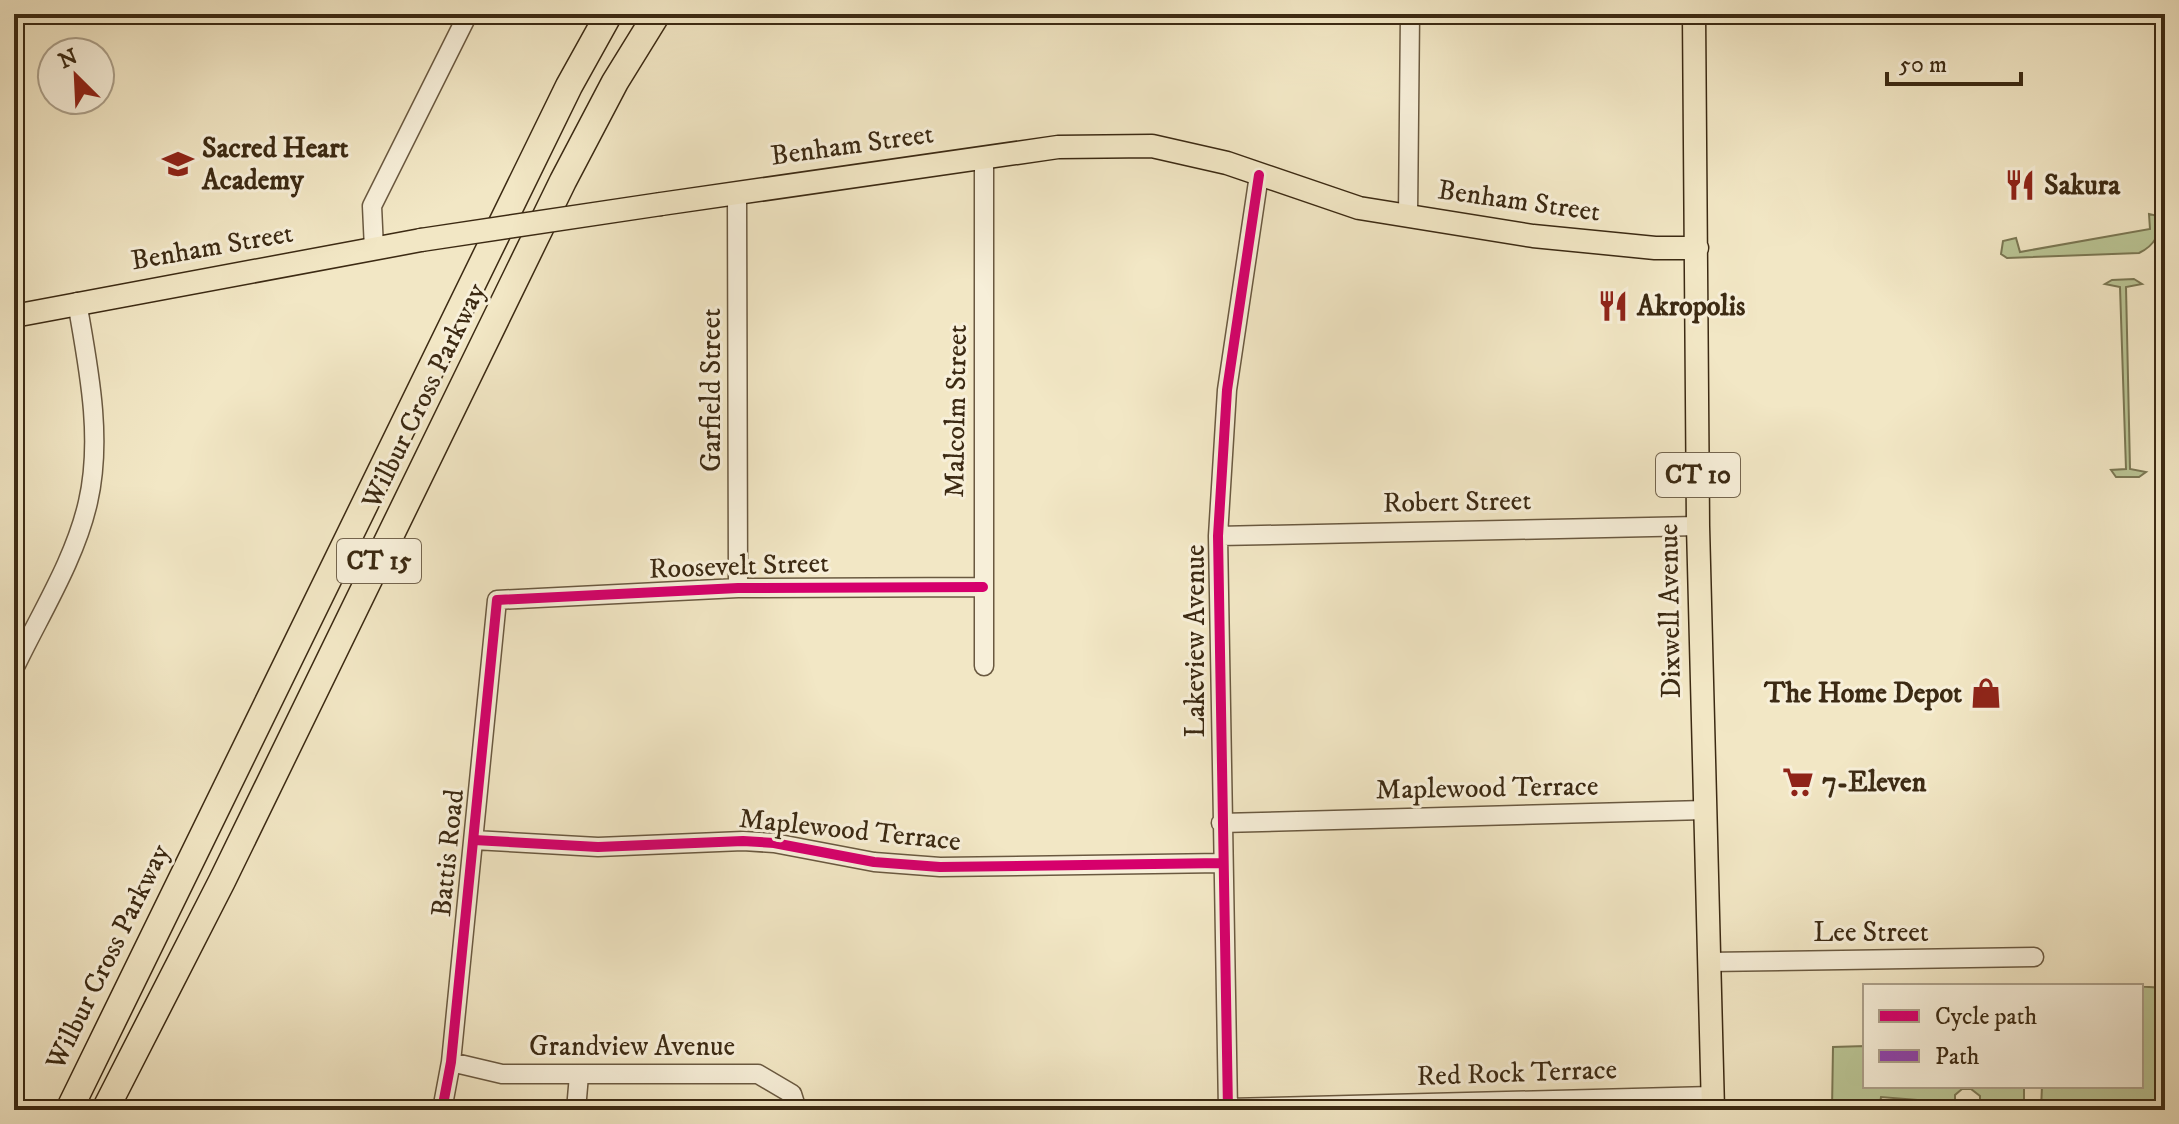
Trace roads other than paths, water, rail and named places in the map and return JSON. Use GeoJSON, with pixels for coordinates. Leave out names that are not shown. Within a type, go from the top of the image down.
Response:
{"type":"FeatureCollection","features":[{"type":"Feature","properties":{"kind":"highway","name":"Wilbur Cross Parkway"},"geometry":{"type":"LineString","coordinates":[[69,1110],[569,86],[609,14]]}},
{"type":"Feature","properties":{"kind":"highway","name":"Wilbur Cross Parkway"},"geometry":{"type":"LineString","coordinates":[[105,1110],[222,881],[563,181],[615,82],[657,14]]}},
{"type":"Feature","properties":{"kind":"main road","name":"Dixwell Avenue"},"geometry":{"type":"LineString","coordinates":[[1694,14],[1698,526],[1712,1103]]}},
{"type":"Feature","properties":{"kind":"main road","name":"Benham Street"},"geometry":{"type":"LineString","coordinates":[[14,316],[421,240],[737,192],[1088,144],[1131,144],[1181,151],[1329,200],[1408,215],[1546,238],[1655,248],[1697,248]]}},
{"type":"Feature","properties":{"kind":"street"},"geometry":{"type":"LineString","coordinates":[[1408,215],[1410,14]]}},
{"type":"Feature","properties":{"kind":"street"},"geometry":{"type":"LineString","coordinates":[[374,249],[372,206],[462,17]]}},
{"type":"Feature","properties":{"kind":"street","name":"Malcolm Street"},"geometry":{"type":"LineString","coordinates":[[984,157],[984,666]]}},
{"type":"Feature","properties":{"kind":"street","name":"Lakeview Avenue"},"geometry":{"type":"LineString","coordinates":[[1228,1109],[1218,536],[1227,390],[1259,175]]}},
{"type":"Feature","properties":{"kind":"street","name":"Garfield Street"},"geometry":{"type":"LineString","coordinates":[[737,192],[738,588]]}},
{"type":"Feature","properties":{"kind":"street"},"geometry":{"type":"LineString","coordinates":[[14,669],[68,556],[88,503],[94,431],[77,302]]}},
{"type":"Feature","properties":{"kind":"street","name":"Robert Street"},"geometry":{"type":"LineString","coordinates":[[1218,536],[1698,526]]}},
{"type":"Feature","properties":{"kind":"street","name":"Roosevelt Street"},"geometry":{"type":"LineString","coordinates":[[497,600],[738,588],[983,587]]}},
{"type":"Feature","properties":{"kind":"street","name":"Battis Road"},"geometry":{"type":"LineString","coordinates":[[442,1110],[451,1062],[497,600]]}},
{"type":"Feature","properties":{"kind":"street","name":"Maplewood Terrace"},"geometry":{"type":"LineString","coordinates":[[1221,823],[1705,810]]}},
{"type":"Feature","properties":{"kind":"street","name":"Maplewood Terrace"},"geometry":{"type":"LineString","coordinates":[[474,840],[598,847],[743,841],[774,843],[874,862],[940,867],[1222,863]]}},
{"type":"Feature","properties":{"kind":"street","name":"Lee Street"},"geometry":{"type":"LineString","coordinates":[[1708,962],[2034,957]]}},
{"type":"Feature","properties":{"kind":"street","name":"Grandview Avenue"},"geometry":{"type":"LineString","coordinates":[[451,1062],[502,1074],[758,1074],[792,1094],[797,1110]]}},
{"type":"Feature","properties":{"kind":"street"},"geometry":{"type":"LineString","coordinates":[[576,1110],[579,1075]]}},
{"type":"Feature","properties":{"kind":"street","name":"Red Rock Terrace"},"geometry":{"type":"LineString","coordinates":[[1228,1109],[1712,1103]]}},
{"type":"Feature","properties":{"kind":"place","name":"Sacred Heart Academy"},"geometry":{"type":"Point","coordinates":[178,164]}},
{"type":"Feature","properties":{"kind":"place","name":"Sakura"},"geometry":{"type":"Point","coordinates":[2020,185]}},
{"type":"Feature","properties":{"kind":"place","name":"Akropolis"},"geometry":{"type":"Point","coordinates":[1613,306]}},
{"type":"Feature","properties":{"kind":"place","name":"The Home Depot"},"geometry":{"type":"Point","coordinates":[1986,693]}},
{"type":"Feature","properties":{"kind":"place","name":"7-Eleven"},"geometry":{"type":"Point","coordinates":[1798,782]}}]}
